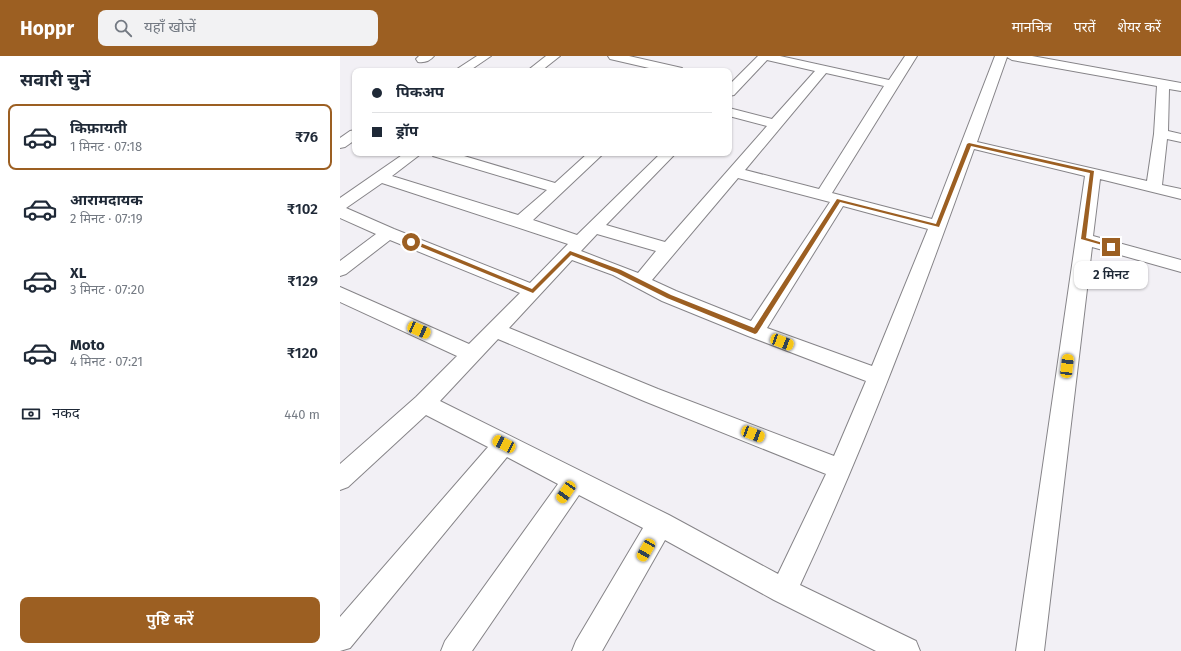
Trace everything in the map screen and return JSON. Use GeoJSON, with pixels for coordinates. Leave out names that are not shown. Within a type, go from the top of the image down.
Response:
{"type":"FeatureCollection","features":[{"type":"Feature","properties":{"kind":"street"},"geometry":{"type":"LineString","coordinates":[[465,68],[485,56]]}},
{"type":"Feature","properties":{"kind":"street"},"geometry":{"type":"LineString","coordinates":[[537,68],[554,56]]}},
{"type":"Feature","properties":{"kind":"street"},"geometry":{"type":"LineString","coordinates":[[614,56],[665,68]]}},
{"type":"Feature","properties":{"kind":"street"},"geometry":{"type":"LineString","coordinates":[[732,87],[764,56],[892,84]]}},
{"type":"Feature","properties":{"kind":"street"},"geometry":{"type":"LineString","coordinates":[[755,332],[831,198],[892,84],[911,56]]}},
{"type":"Feature","properties":{"kind":"street"},"geometry":{"type":"LineString","coordinates":[[784,591],[840,469],[878,377],[969,144],[1001,56]]}},
{"type":"Feature","properties":{"kind":"street"},"geometry":{"type":"LineString","coordinates":[[1012,56],[1181,87]]}},
{"type":"Feature","properties":{"kind":"street"},"geometry":{"type":"LineString","coordinates":[[641,281],[823,70]]}},
{"type":"Feature","properties":{"kind":"street"},"geometry":{"type":"LineString","coordinates":[[1154,188],[1161,134],[1163,83]]}},
{"type":"Feature","properties":{"kind":"street"},"geometry":{"type":"LineString","coordinates":[[732,113],[775,124]]}},
{"type":"Feature","properties":{"kind":"street"},"geometry":{"type":"LineString","coordinates":[[1161,134],[1181,138]]}},
{"type":"Feature","properties":{"kind":"street"},"geometry":{"type":"LineString","coordinates":[[340,144],[352,136]]}},
{"type":"Feature","properties":{"kind":"street"},"geometry":{"type":"LineString","coordinates":[[969,144],[1181,194]]}},
{"type":"Feature","properties":{"kind":"street"},"geometry":{"type":"LineString","coordinates":[[340,205],[410,156]]}},
{"type":"Feature","properties":{"kind":"street"},"geometry":{"type":"LineString","coordinates":[[448,156],[557,188]]}},
{"type":"Feature","properties":{"kind":"street"},"geometry":{"type":"LineString","coordinates":[[474,164],[484,156]]}},
{"type":"Feature","properties":{"kind":"street"},"geometry":{"type":"LineString","coordinates":[[522,221],[594,156]]}},
{"type":"Feature","properties":{"kind":"street"},"geometry":{"type":"LineString","coordinates":[[340,479],[424,403],[594,227],[666,156]]}},
{"type":"Feature","properties":{"kind":"street"},"geometry":{"type":"LineString","coordinates":[[735,172],[937,226]]}},
{"type":"Feature","properties":{"kind":"street"},"geometry":{"type":"LineString","coordinates":[[1030,651],[1092,172]]}},
{"type":"Feature","properties":{"kind":"street"},"geometry":{"type":"LineString","coordinates":[[379,177],[442,198],[522,221],[669,296],[755,332],[878,377]]}},
{"type":"Feature","properties":{"kind":"street"},"geometry":{"type":"LineString","coordinates":[[340,212],[388,233],[533,291]]}},
{"type":"Feature","properties":{"kind":"street"},"geometry":{"type":"LineString","coordinates":[[594,227],[668,249]]}},
{"type":"Feature","properties":{"kind":"street"},"geometry":{"type":"LineString","coordinates":[[340,270],[388,233]]}},
{"type":"Feature","properties":{"kind":"street"},"geometry":{"type":"LineString","coordinates":[[1083,239],[1181,266]]}},
{"type":"Feature","properties":{"kind":"street"},"geometry":{"type":"LineString","coordinates":[[340,294],[472,354]]}},
{"type":"Feature","properties":{"kind":"street"},"geometry":{"type":"LineString","coordinates":[[495,330],[651,395],[840,469]]}},
{"type":"Feature","properties":{"kind":"street"},"geometry":{"type":"LineString","coordinates":[[424,403],[660,524],[784,591],[906,651]]}},
{"type":"Feature","properties":{"kind":"street"},"geometry":{"type":"LineString","coordinates":[[340,638],[504,444]]}},
{"type":"Feature","properties":{"kind":"street"},"geometry":{"type":"LineString","coordinates":[[455,651],[575,480]]}},
{"type":"Feature","properties":{"kind":"street"},"geometry":{"type":"LineString","coordinates":[[586,651],[660,524]]}},
{"type":"Feature","properties":{"kind":"route"},"geometry":{"type":"LineString","coordinates":[[411,242],[533,291],[570,253],[619,271],[669,296],[755,332],[839,200],[937,226],[969,144],[1092,172],[1083,239],[1111,247]]}}]}
